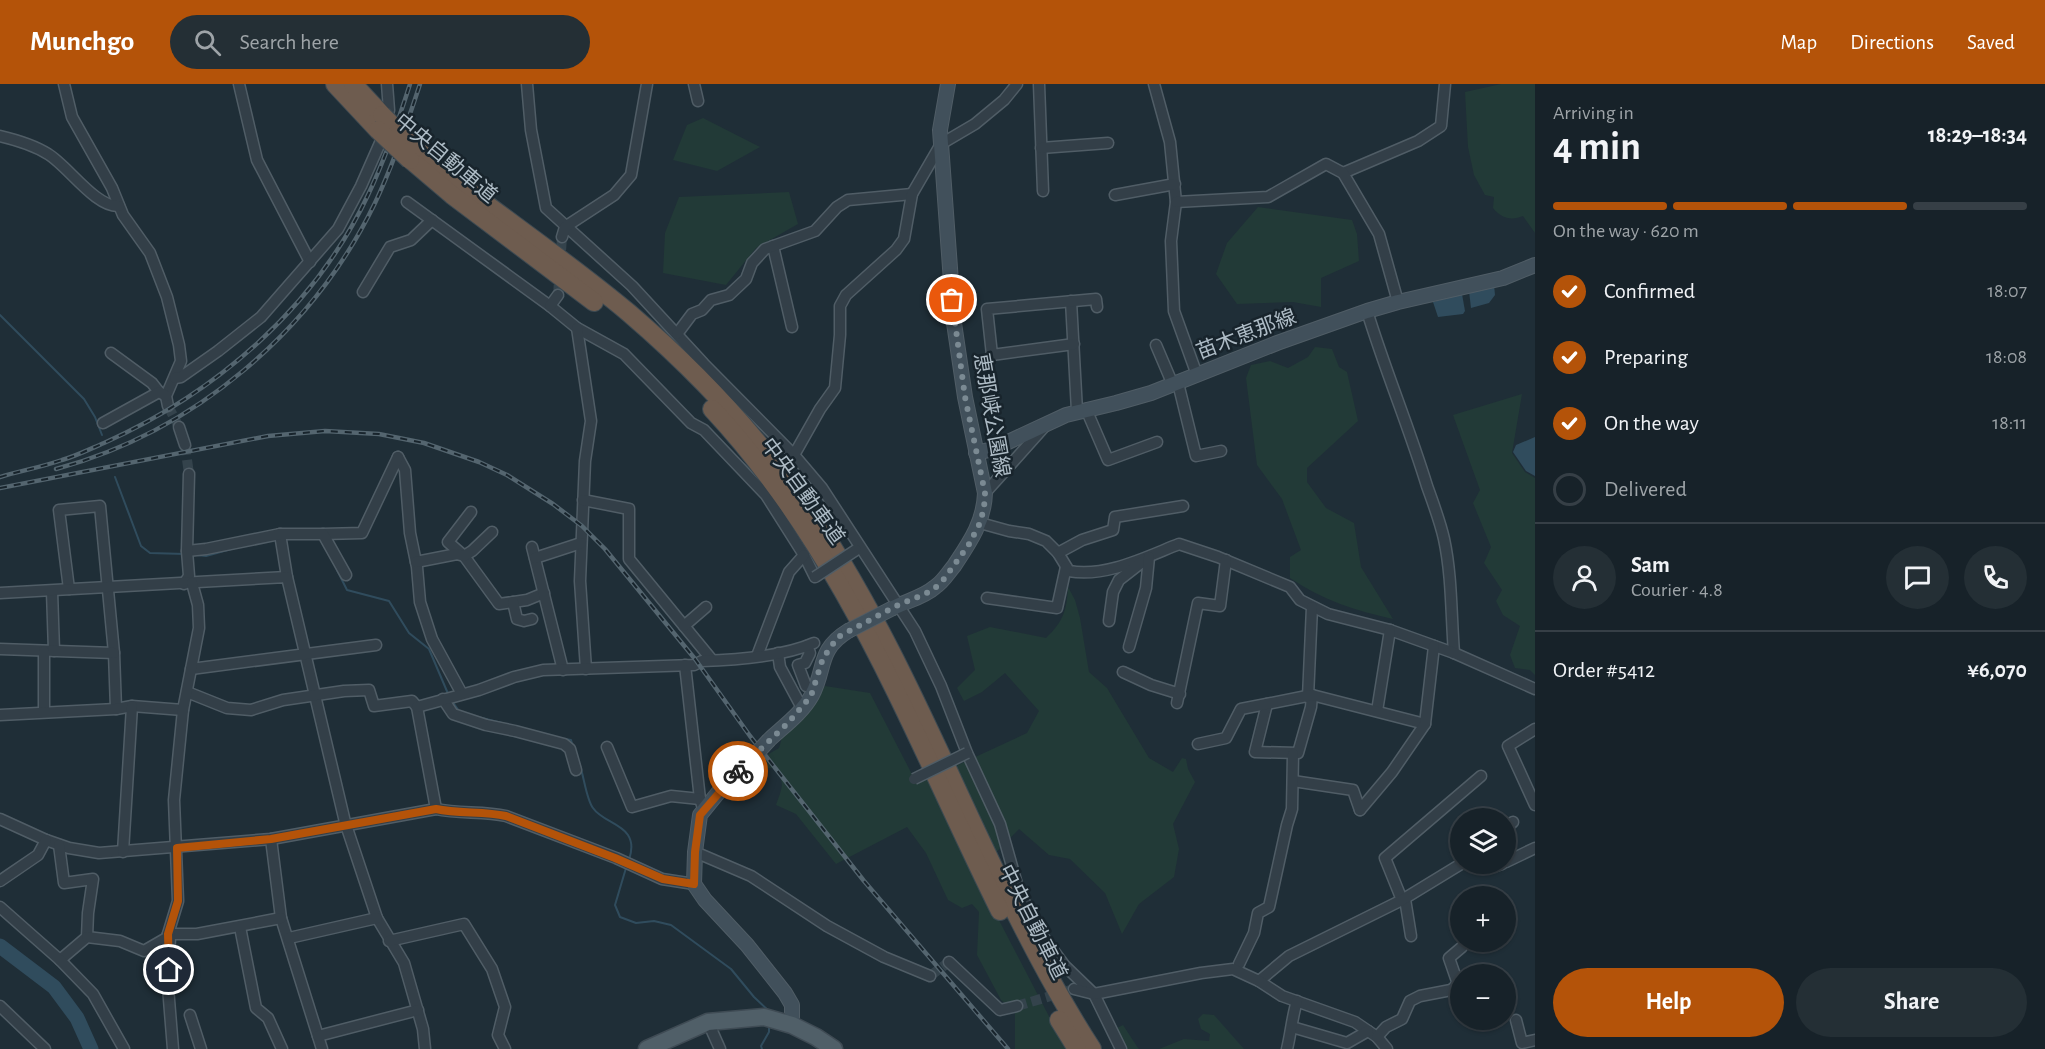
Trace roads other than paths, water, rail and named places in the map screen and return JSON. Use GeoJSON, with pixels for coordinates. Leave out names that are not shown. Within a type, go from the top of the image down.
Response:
{"type":"FeatureCollection","features":[{"type":"Feature","properties":{"kind":"highway","name":"中央自動車道"},"geometry":{"type":"LineString","coordinates":[[335,84],[413,154],[452,195],[581,291],[656,354],[725,423],[765,473],[802,525],[871,639],[1013,936],[1077,1049]]}},
{"type":"Feature","properties":{"kind":"highway","name":"中央自動車道"},"geometry":{"type":"LineString","coordinates":[[353,84],[380,123]]}},
{"type":"Feature","properties":{"kind":"highway","name":"中央自動車道"},"geometry":{"type":"LineString","coordinates":[[413,154],[458,184],[590,282],[650,332],[720,399],[776,465],[813,517],[882,632],[1010,903],[1044,969],[1092,1049]]}},
{"type":"Feature","properties":{"kind":"main road","name":"恵那峡公園線"},"geometry":{"type":"LineString","coordinates":[[694,884],[695,852],[702,805],[802,708],[814,690],[828,650],[838,637],[895,606],[935,588],[968,546],[980,523],[985,493],[954,323],[940,130],[948,84]]}},
{"type":"Feature","properties":{"kind":"main road","name":"苗木恵那線"},"geometry":{"type":"LineString","coordinates":[[976,453],[993,449],[1082,410],[1116,404],[1175,384],[1277,343],[1367,311],[1503,278],[1535,265]]}},
{"type":"Feature","properties":{"kind":"main road"},"geometry":{"type":"LineString","coordinates":[[694,884],[705,900],[747,945],[785,993],[792,1005],[777,1021]]}},
{"type":"Feature","properties":{"kind":"main road"},"geometry":{"type":"LineString","coordinates":[[648,1049],[708,1022],[777,1021],[816,1037],[834,1049]]}},
{"type":"Feature","properties":{"kind":"street"},"geometry":{"type":"LineString","coordinates":[[64,84],[72,117],[112,188],[119,207],[150,253],[164,287],[181,361],[165,398],[103,423]]}},
{"type":"Feature","properties":{"kind":"street"},"geometry":{"type":"LineString","coordinates":[[239,84],[257,159],[310,262]]}},
{"type":"Feature","properties":{"kind":"street"},"geometry":{"type":"LineString","coordinates":[[175,378],[181,377],[218,351],[261,317],[338,229],[361,186],[380,142],[389,110],[387,84]]}},
{"type":"Feature","properties":{"kind":"street"},"geometry":{"type":"LineString","coordinates":[[527,84],[531,130],[546,208],[563,232],[632,286],[794,455],[822,488],[895,606],[915,631],[1000,824],[1017,884],[1030,915],[1065,966],[1094,994],[1121,1049]]}},
{"type":"Feature","properties":{"kind":"street"},"geometry":{"type":"LineString","coordinates":[[563,232],[614,195],[631,175],[647,84]]}},
{"type":"Feature","properties":{"kind":"street"},"geometry":{"type":"LineString","coordinates":[[694,84],[698,101]]}},
{"type":"Feature","properties":{"kind":"street"},"geometry":{"type":"LineString","coordinates":[[794,455],[820,409],[835,388],[840,306],[846,295],[896,250],[904,239],[912,194],[941,144],[975,124],[1004,100],[1017,84]]}},
{"type":"Feature","properties":{"kind":"street"},"geometry":{"type":"LineString","coordinates":[[1039,84],[1042,191]]}},
{"type":"Feature","properties":{"kind":"street"},"geometry":{"type":"LineString","coordinates":[[1154,84],[1170,142],[1176,202],[1171,241],[1174,311],[1197,375]]}},
{"type":"Feature","properties":{"kind":"street"},"geometry":{"type":"LineString","coordinates":[[1343,173],[1418,141],[1441,126],[1445,84]]}},
{"type":"Feature","properties":{"kind":"street"},"geometry":{"type":"LineString","coordinates":[[0,136],[30,144],[47,153],[97,197],[114,207],[119,207]]}},
{"type":"Feature","properties":{"kind":"street"},"geometry":{"type":"LineString","coordinates":[[1041,147],[1108,143]]}},
{"type":"Feature","properties":{"kind":"street"},"geometry":{"type":"LineString","coordinates":[[1176,202],[1268,197],[1326,164],[1343,173],[1379,234],[1398,302]]}},
{"type":"Feature","properties":{"kind":"street"},"geometry":{"type":"LineString","coordinates":[[1115,195],[1174,184]]}},
{"type":"Feature","properties":{"kind":"street"},"geometry":{"type":"LineString","coordinates":[[677,334],[692,314],[702,310],[711,300],[729,295],[746,279],[752,263],[765,249],[815,231],[837,207],[848,200],[912,194]]}},
{"type":"Feature","properties":{"kind":"street"},"geometry":{"type":"LineString","coordinates":[[407,202],[577,328],[624,354],[691,423],[704,430],[766,495],[804,555],[815,577],[858,548]]}},
{"type":"Feature","properties":{"kind":"street"},"geometry":{"type":"LineString","coordinates":[[363,292],[390,247],[411,240],[432,220]]}},
{"type":"Feature","properties":{"kind":"street"},"geometry":{"type":"LineString","coordinates":[[773,246],[792,327]]}},
{"type":"Feature","properties":{"kind":"street"},"geometry":{"type":"LineString","coordinates":[[550,306],[558,295]]}},
{"type":"Feature","properties":{"kind":"street"},"geometry":{"type":"LineString","coordinates":[[1074,344],[992,355],[987,309],[1096,299],[1097,307]]}},
{"type":"Feature","properties":{"kind":"street"},"geometry":{"type":"LineString","coordinates":[[1071,301],[1082,410],[1108,460],[1157,442]]}},
{"type":"Feature","properties":{"kind":"street"},"geometry":{"type":"LineString","coordinates":[[1367,311],[1413,440],[1444,538],[1452,596],[1451,620],[1454,653]]}},
{"type":"Feature","properties":{"kind":"street"},"geometry":{"type":"LineString","coordinates":[[577,328],[591,421],[585,461],[580,581],[586,669]]}},
{"type":"Feature","properties":{"kind":"street"},"geometry":{"type":"LineString","coordinates":[[1156,345],[1175,384],[1196,456],[1221,451]]}},
{"type":"Feature","properties":{"kind":"street"},"geometry":{"type":"LineString","coordinates":[[111,353],[152,383],[165,398]]}},
{"type":"Feature","properties":{"kind":"street"},"geometry":{"type":"LineString","coordinates":[[985,493],[1046,425]]}},
{"type":"Feature","properties":{"kind":"street"},"geometry":{"type":"LineString","coordinates":[[179,427],[185,445]]}},
{"type":"Feature","properties":{"kind":"street"},"geometry":{"type":"LineString","coordinates":[[187,554],[280,534],[362,533],[398,458],[405,470],[410,533],[420,602],[432,639],[462,694]]}},
{"type":"Feature","properties":{"kind":"street"},"geometry":{"type":"LineString","coordinates":[[173,1049],[168,987],[169,935],[178,901],[174,800],[183,710],[199,628],[198,605],[188,584],[189,474]]}},
{"type":"Feature","properties":{"kind":"street"},"geometry":{"type":"LineString","coordinates":[[583,500],[628,509],[628,559],[712,660]]}},
{"type":"Feature","properties":{"kind":"street"},"geometry":{"type":"LineString","coordinates":[[69,589],[59,510],[100,506],[109,588],[116,709]]}},
{"type":"Feature","properties":{"kind":"street"},"geometry":{"type":"LineString","coordinates":[[1058,553],[1082,540],[1113,530],[1115,517],[1183,506]]}},
{"type":"Feature","properties":{"kind":"street"},"geometry":{"type":"LineString","coordinates":[[471,512],[448,542],[464,556],[499,604],[527,600],[544,593]]}},
{"type":"Feature","properties":{"kind":"street"},"geometry":{"type":"LineString","coordinates":[[980,523],[1029,534],[1046,541],[1058,553],[1069,571],[1084,574],[1100,572],[1149,557],[1179,544],[1226,560],[1290,587],[1300,600],[1328,614],[1390,630],[1454,653],[1535,689]]}},
{"type":"Feature","properties":{"kind":"street"},"geometry":{"type":"LineString","coordinates":[[416,562],[457,554],[464,556],[492,532]]}},
{"type":"Feature","properties":{"kind":"street"},"geometry":{"type":"LineString","coordinates":[[280,534],[304,653],[347,827],[377,918],[404,963],[423,1029],[425,1049]]}},
{"type":"Feature","properties":{"kind":"street"},"geometry":{"type":"LineString","coordinates":[[323,534],[346,575]]}},
{"type":"Feature","properties":{"kind":"street"},"geometry":{"type":"LineString","coordinates":[[563,670],[533,552],[581,543]]}},
{"type":"Feature","properties":{"kind":"street"},"geometry":{"type":"LineString","coordinates":[[757,656],[789,572],[804,555]]}},
{"type":"Feature","properties":{"kind":"street"},"geometry":{"type":"LineString","coordinates":[[1109,621],[1113,592],[1119,580],[1149,557]]}},
{"type":"Feature","properties":{"kind":"street"},"geometry":{"type":"LineString","coordinates":[[1129,647],[1146,588],[1149,557]]}},
{"type":"Feature","properties":{"kind":"street"},"geometry":{"type":"LineString","coordinates":[[1123,672],[1178,699],[1198,603],[1220,606],[1226,560]]}},
{"type":"Feature","properties":{"kind":"street"},"geometry":{"type":"LineString","coordinates":[[987,598],[1057,608],[1066,567]]}},
{"type":"Feature","properties":{"kind":"street"},"geometry":{"type":"LineString","coordinates":[[0,593],[287,577]]}},
{"type":"Feature","properties":{"kind":"street"},"geometry":{"type":"LineString","coordinates":[[44,712],[52,591]]}},
{"type":"Feature","properties":{"kind":"street"},"geometry":{"type":"LineString","coordinates":[[513,602],[517,619],[524,621],[532,619]]}},
{"type":"Feature","properties":{"kind":"street"},"geometry":{"type":"LineString","coordinates":[[1267,704],[1255,752],[1298,753],[1310,696],[1312,607]]}},
{"type":"Feature","properties":{"kind":"street"},"geometry":{"type":"LineString","coordinates":[[684,626],[706,608]]}},
{"type":"Feature","properties":{"kind":"street"},"geometry":{"type":"LineString","coordinates":[[1377,711],[1390,630]]}},
{"type":"Feature","properties":{"kind":"street"},"geometry":{"type":"LineString","coordinates":[[191,669],[376,645]]}},
{"type":"Feature","properties":{"kind":"street"},"geometry":{"type":"LineString","coordinates":[[417,706],[532,672],[685,665],[778,653],[810,645],[810,653],[805,663],[798,665],[806,686]]}},
{"type":"Feature","properties":{"kind":"street"},"geometry":{"type":"LineString","coordinates":[[1293,781],[1353,790],[1360,810],[1392,772],[1425,724],[1434,646]]}},
{"type":"Feature","properties":{"kind":"street"},"geometry":{"type":"LineString","coordinates":[[0,649],[114,653]]}},
{"type":"Feature","properties":{"kind":"street"},"geometry":{"type":"LineString","coordinates":[[778,653],[780,666],[802,708]]}},
{"type":"Feature","properties":{"kind":"street"},"geometry":{"type":"LineString","coordinates":[[607,747],[632,807],[671,796],[702,805],[685,665]]}},
{"type":"Feature","properties":{"kind":"street"},"geometry":{"type":"LineString","coordinates":[[188,692],[227,708],[251,710],[283,700],[344,691],[369,690],[374,706],[412,701],[417,706],[436,809]]}},
{"type":"Feature","properties":{"kind":"street"},"geometry":{"type":"LineString","coordinates":[[1198,744],[1226,738],[1241,709],[1310,696],[1425,724]]}},
{"type":"Feature","properties":{"kind":"street"},"geometry":{"type":"LineString","coordinates":[[443,699],[453,714],[486,725],[564,744],[570,749],[576,770]]}},
{"type":"Feature","properties":{"kind":"street"},"geometry":{"type":"LineString","coordinates":[[0,715],[116,709],[132,706],[183,710]]}},
{"type":"Feature","properties":{"kind":"street"},"geometry":{"type":"LineString","coordinates":[[123,852],[132,706]]}},
{"type":"Feature","properties":{"kind":"street"},"geometry":{"type":"LineString","coordinates":[[1535,729],[1508,746],[1535,806]]}},
{"type":"Feature","properties":{"kind":"street"},"geometry":{"type":"LineString","coordinates":[[914,779],[967,753]]}},
{"type":"Feature","properties":{"kind":"street"},"geometry":{"type":"LineString","coordinates":[[1239,964],[1254,933],[1258,913],[1269,907],[1287,825],[1293,809],[1293,754]]}},
{"type":"Feature","properties":{"kind":"street"},"geometry":{"type":"LineString","coordinates":[[1411,936],[1403,899],[1385,858],[1481,776]]}},
{"type":"Feature","properties":{"kind":"street"},"geometry":{"type":"LineString","coordinates":[[0,819],[46,840],[82,852],[123,852],[271,839],[436,809],[447,812],[488,812],[506,816],[663,879],[694,884]]}},
{"type":"Feature","properties":{"kind":"street"},"geometry":{"type":"LineString","coordinates":[[271,839],[281,918],[322,1049]]}},
{"type":"Feature","properties":{"kind":"street"},"geometry":{"type":"LineString","coordinates":[[0,881],[38,855],[46,840]]}},
{"type":"Feature","properties":{"kind":"street"},"geometry":{"type":"LineString","coordinates":[[59,845],[64,883],[93,879],[87,937],[60,960]]}},
{"type":"Feature","properties":{"kind":"street"},"geometry":{"type":"LineString","coordinates":[[1516,859],[1535,848]]}},
{"type":"Feature","properties":{"kind":"street"},"geometry":{"type":"LineString","coordinates":[[695,852],[751,876],[827,926],[884,957],[930,976]]}},
{"type":"Feature","properties":{"kind":"street"},"geometry":{"type":"LineString","coordinates":[[1259,981],[1289,956],[1403,899],[1450,871]]}},
{"type":"Feature","properties":{"kind":"street"},"geometry":{"type":"LineString","coordinates":[[0,907],[60,960],[93,994],[124,1049]]}},
{"type":"Feature","properties":{"kind":"street"},"geometry":{"type":"LineString","coordinates":[[87,937],[120,941],[144,951],[169,935],[197,934],[281,918]]}},
{"type":"Feature","properties":{"kind":"street"},"geometry":{"type":"LineString","coordinates":[[289,938],[377,918]]}},
{"type":"Feature","properties":{"kind":"street"},"geometry":{"type":"LineString","coordinates":[[390,941],[464,924],[492,969],[505,1007],[498,1035],[505,1049]]}},
{"type":"Feature","properties":{"kind":"street"},"geometry":{"type":"LineString","coordinates":[[240,927],[256,1008],[268,1018],[282,1049]]}},
{"type":"Feature","properties":{"kind":"street"},"geometry":{"type":"LineString","coordinates":[[1292,1027],[1347,1043],[1373,1034],[1402,1018],[1410,1001],[1420,996],[1451,990],[1458,984],[1449,958],[1456,952]]}},
{"type":"Feature","properties":{"kind":"street"},"geometry":{"type":"LineString","coordinates":[[949,962],[1000,1010],[1017,1006]]}},
{"type":"Feature","properties":{"kind":"street"},"geometry":{"type":"LineString","coordinates":[[1074,989],[1094,994],[1201,972],[1233,969],[1259,981],[1282,996],[1355,1022],[1373,1034],[1387,1049]]}},
{"type":"Feature","properties":{"kind":"street"},"geometry":{"type":"LineString","coordinates":[[1287,1049],[1292,1027],[1291,1019],[1297,1001]]}},
{"type":"Feature","properties":{"kind":"street"},"geometry":{"type":"LineString","coordinates":[[0,1006],[45,1049]]}},
{"type":"Feature","properties":{"kind":"street"},"geometry":{"type":"LineString","coordinates":[[318,1036],[418,1010]]}},
{"type":"Feature","properties":{"kind":"street"},"geometry":{"type":"LineString","coordinates":[[190,1015],[201,1049]]}},
{"type":"Feature","properties":{"kind":"street"},"geometry":{"type":"LineString","coordinates":[[1516,1020],[1522,1043],[1535,1040]]}},
{"type":"Feature","properties":{"kind":"street"},"geometry":{"type":"LineString","coordinates":[[708,1022],[720,1049]]}},
{"type":"Feature","properties":{"kind":"water"},"geometry":{"type":"Polygon","coordinates":[[[1494,285],[1495,295],[1489,303],[1471,308],[1469,291],[1494,285]]]}},
{"type":"Feature","properties":{"kind":"water"},"geometry":{"type":"Polygon","coordinates":[[[1462,294],[1465,311],[1463,314],[1438,317],[1433,302],[1462,294]]]}},
{"type":"Feature","properties":{"kind":"water"},"geometry":{"type":"Polygon","coordinates":[[[1535,437],[1535,476],[1526,471],[1513,452],[1516,445],[1535,437]]]}},
{"type":"Feature","properties":{"kind":"waterway"},"geometry":{"type":"LineString","coordinates":[[0,315],[84,399],[102,435]]}},
{"type":"Feature","properties":{"kind":"waterway"},"geometry":{"type":"LineString","coordinates":[[115,477],[141,546],[150,553],[185,554]]}},
{"type":"Feature","properties":{"kind":"waterway"},"geometry":{"type":"LineString","coordinates":[[197,555],[206,556],[235,548]]}},
{"type":"Feature","properties":{"kind":"waterway"},"geometry":{"type":"LineString","coordinates":[[337,570],[347,590],[389,601],[409,633],[429,649],[449,696]]}},
{"type":"Feature","properties":{"kind":"waterway"},"geometry":{"type":"LineString","coordinates":[[452,701],[459,711]]}},
{"type":"Feature","properties":{"kind":"waterway"},"geometry":{"type":"LineString","coordinates":[[478,717],[502,723]]}},
{"type":"Feature","properties":{"kind":"waterway"},"geometry":{"type":"LineString","coordinates":[[565,739],[571,740],[573,747]]}},
{"type":"Feature","properties":{"kind":"waterway"},"geometry":{"type":"LineString","coordinates":[[579,763],[593,808],[598,814],[626,832],[630,839],[629,860]]}},
{"type":"Feature","properties":{"kind":"waterway"},"geometry":{"type":"LineString","coordinates":[[626,868],[615,905],[620,917],[636,923],[654,921],[671,925],[731,969],[770,1012]]}},
{"type":"Feature","properties":{"kind":"waterway"},"geometry":{"type":"LineString","coordinates":[[0,946],[54,987],[77,1018],[91,1049]]}},
{"type":"Feature","properties":{"kind":"waterway"},"geometry":{"type":"LineString","coordinates":[[762,1049],[761,1046],[769,1032],[769,1027]]}},
{"type":"Feature","properties":{"kind":"tunnel"},"geometry":{"type":"LineString","coordinates":[[558,295],[562,237]]}},
{"type":"Feature","properties":{"kind":"tunnel"},"geometry":{"type":"LineString","coordinates":[[168,406],[179,427]]}},
{"type":"Feature","properties":{"kind":"tunnel"},"geometry":{"type":"LineString","coordinates":[[185,445],[189,474]]}},
{"type":"Feature","properties":{"kind":"tunnel"},"geometry":{"type":"LineString","coordinates":[[930,976],[949,962]]}},
{"type":"Feature","properties":{"kind":"tunnel"},"geometry":{"type":"LineString","coordinates":[[1017,1006],[1074,989]]}},
{"type":"Feature","properties":{"kind":"railway"},"geometry":{"type":"LineString","coordinates":[[0,477],[72,456],[145,423],[185,399],[258,343],[291,310],[320,274],[346,236],[380,168],[410,84]]}},
{"type":"Feature","properties":{"kind":"railway"},"geometry":{"type":"LineString","coordinates":[[56,469],[107,452],[155,430],[201,402],[244,370],[283,334],[318,293],[349,250],[375,203],[388,174],[420,84]]}},
{"type":"Feature","properties":{"kind":"railway"},"geometry":{"type":"LineString","coordinates":[[0,488],[268,436],[325,431],[379,434],[424,443],[479,462],[507,475],[553,504],[582,526],[605,549],[695,659],[750,736],[864,881],[1008,1049]]}}]}
